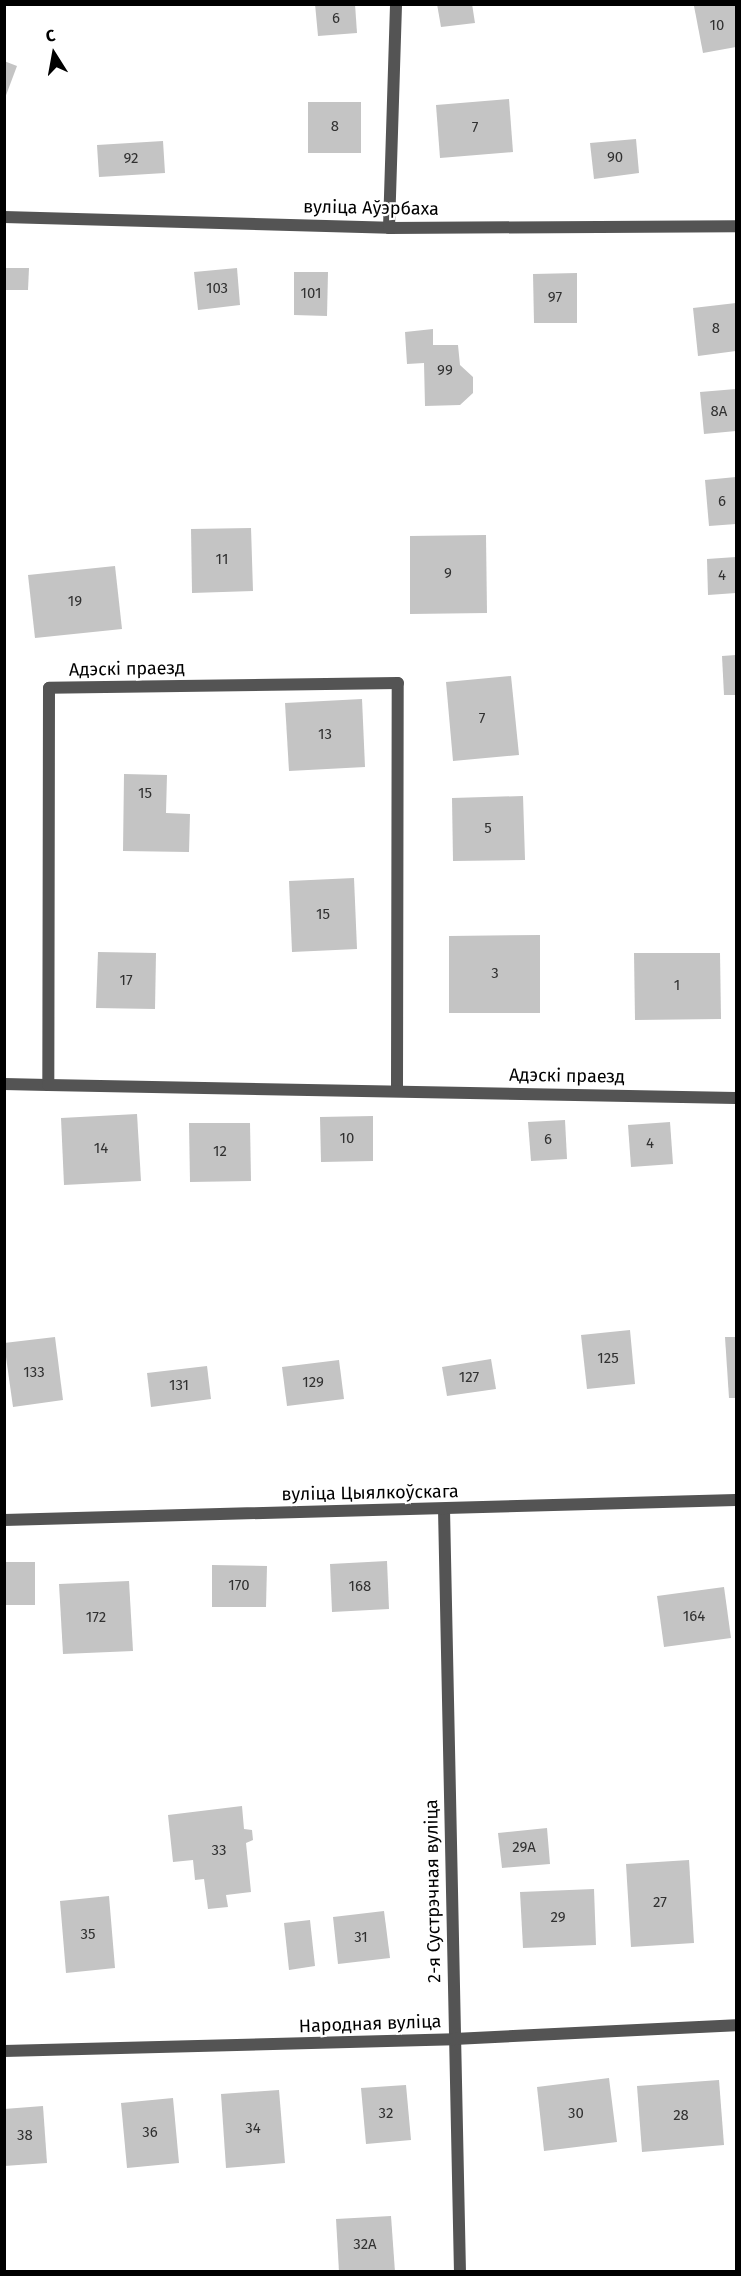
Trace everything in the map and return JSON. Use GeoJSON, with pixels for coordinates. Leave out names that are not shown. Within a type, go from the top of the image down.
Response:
{"type":"FeatureCollection","features":[{"type":"Feature","properties":{"kind":"street"},"geometry":{"type":"LineString","coordinates":[[389,228],[396,4]]}},
{"type":"Feature","properties":{"kind":"street","name":"вуліца Аўэрбаха"},"geometry":{"type":"LineString","coordinates":[[4,217],[389,228],[736,226]]}},
{"type":"Feature","properties":{"kind":"street","name":"Адэскі праезд"},"geometry":{"type":"LineString","coordinates":[[397,1090],[398,682],[49,688],[48,1085],[736,1098]]}},
{"type":"Feature","properties":{"kind":"street"},"geometry":{"type":"LineString","coordinates":[[4,1084],[48,1085]]}},
{"type":"Feature","properties":{"kind":"street","name":"вуліца Цыялкоўскага"},"geometry":{"type":"LineString","coordinates":[[4,1520],[736,1500]]}},
{"type":"Feature","properties":{"kind":"street","name":"2-я Сустрэчная вуліца"},"geometry":{"type":"LineString","coordinates":[[444,1509],[453,2039],[460,2271]]}},
{"type":"Feature","properties":{"kind":"street","name":"Народная вуліца"},"geometry":{"type":"LineString","coordinates":[[4,2051],[453,2039],[736,2025]]}},
{"type":"Feature","properties":{"kind":"building"},"geometry":{"type":"Polygon","coordinates":[[[315,4],[355,4],[357,33],[318,36],[315,4]]]}},
{"type":"Feature","properties":{"kind":"building"},"geometry":{"type":"Polygon","coordinates":[[[437,4],[472,4],[475,23],[441,27],[437,4]]]}},
{"type":"Feature","properties":{"kind":"building"},"geometry":{"type":"Polygon","coordinates":[[[736,4],[736,47],[703,53],[694,6],[736,4]]]}},
{"type":"Feature","properties":{"kind":"building"},"geometry":{"type":"Polygon","coordinates":[[[4,61],[17,66],[5,98],[4,98],[4,61]]]}},
{"type":"Feature","properties":{"kind":"building"},"geometry":{"type":"Polygon","coordinates":[[[509,99],[513,152],[440,158],[436,105],[509,99]]]}},
{"type":"Feature","properties":{"kind":"building"},"geometry":{"type":"Polygon","coordinates":[[[308,102],[361,102],[361,153],[308,153],[308,102]]]}},
{"type":"Feature","properties":{"kind":"building"},"geometry":{"type":"Polygon","coordinates":[[[636,139],[639,173],[594,179],[590,143],[636,139]]]}},
{"type":"Feature","properties":{"kind":"building"},"geometry":{"type":"Polygon","coordinates":[[[163,141],[165,173],[99,177],[97,145],[163,141]]]}},
{"type":"Feature","properties":{"kind":"building"},"geometry":{"type":"Polygon","coordinates":[[[4,268],[29,268],[28,290],[4,290],[4,268]]]}},
{"type":"Feature","properties":{"kind":"building"},"geometry":{"type":"Polygon","coordinates":[[[237,268],[240,305],[198,310],[194,272],[237,268]]]}},
{"type":"Feature","properties":{"kind":"building"},"geometry":{"type":"Polygon","coordinates":[[[294,272],[328,272],[327,316],[294,315],[294,272]]]}},
{"type":"Feature","properties":{"kind":"building"},"geometry":{"type":"Polygon","coordinates":[[[577,273],[577,323],[534,323],[533,274],[577,273]]]}},
{"type":"Feature","properties":{"kind":"building"},"geometry":{"type":"Polygon","coordinates":[[[736,303],[736,351],[698,356],[693,308],[736,303]]]}},
{"type":"Feature","properties":{"kind":"building"},"geometry":{"type":"Polygon","coordinates":[[[433,329],[433,345],[458,345],[460,365],[473,377],[473,393],[460,405],[425,406],[424,363],[407,364],[405,332],[433,329]]]}},
{"type":"Feature","properties":{"kind":"building"},"geometry":{"type":"Polygon","coordinates":[[[736,389],[736,431],[704,434],[700,392],[736,389]]]}},
{"type":"Feature","properties":{"kind":"building"},"geometry":{"type":"Polygon","coordinates":[[[736,477],[736,524],[709,526],[705,480],[736,477]]]}},
{"type":"Feature","properties":{"kind":"building"},"geometry":{"type":"Polygon","coordinates":[[[251,528],[253,591],[192,593],[191,529],[251,528]]]}},
{"type":"Feature","properties":{"kind":"building"},"geometry":{"type":"Polygon","coordinates":[[[486,535],[487,613],[410,614],[410,536],[486,535]]]}},
{"type":"Feature","properties":{"kind":"building"},"geometry":{"type":"Polygon","coordinates":[[[736,557],[736,593],[708,595],[707,559],[736,557]]]}},
{"type":"Feature","properties":{"kind":"building"},"geometry":{"type":"Polygon","coordinates":[[[115,566],[122,629],[35,638],[28,575],[115,566]]]}},
{"type":"Feature","properties":{"kind":"building"},"geometry":{"type":"Polygon","coordinates":[[[736,655],[736,695],[724,695],[722,656],[736,655]]]}},
{"type":"Feature","properties":{"kind":"building"},"geometry":{"type":"Polygon","coordinates":[[[511,676],[519,755],[453,761],[446,682],[511,676]]]}},
{"type":"Feature","properties":{"kind":"building"},"geometry":{"type":"Polygon","coordinates":[[[362,699],[365,767],[289,771],[285,703],[362,699]]]}},
{"type":"Feature","properties":{"kind":"building"},"geometry":{"type":"Polygon","coordinates":[[[124,774],[167,775],[166,813],[190,814],[189,852],[123,851],[124,774]]]}},
{"type":"Feature","properties":{"kind":"building"},"geometry":{"type":"Polygon","coordinates":[[[523,796],[525,860],[453,861],[452,798],[523,796]]]}},
{"type":"Feature","properties":{"kind":"building"},"geometry":{"type":"Polygon","coordinates":[[[354,878],[357,949],[292,952],[289,881],[354,878]]]}},
{"type":"Feature","properties":{"kind":"building"},"geometry":{"type":"Polygon","coordinates":[[[540,935],[540,1013],[449,1013],[449,936],[540,935]]]}},
{"type":"Feature","properties":{"kind":"building"},"geometry":{"type":"Polygon","coordinates":[[[98,952],[156,953],[155,1009],[96,1008],[98,952]]]}},
{"type":"Feature","properties":{"kind":"building"},"geometry":{"type":"Polygon","coordinates":[[[634,953],[720,953],[721,1019],[635,1020],[634,953]]]}},
{"type":"Feature","properties":{"kind":"building"},"geometry":{"type":"Polygon","coordinates":[[[137,1114],[141,1181],[64,1185],[61,1118],[137,1114]]]}},
{"type":"Feature","properties":{"kind":"building"},"geometry":{"type":"Polygon","coordinates":[[[373,1116],[373,1161],[321,1162],[320,1117],[373,1116]]]}},
{"type":"Feature","properties":{"kind":"building"},"geometry":{"type":"Polygon","coordinates":[[[565,1120],[567,1159],[531,1161],[528,1122],[565,1120]]]}},
{"type":"Feature","properties":{"kind":"building"},"geometry":{"type":"Polygon","coordinates":[[[670,1122],[673,1164],[631,1167],[628,1125],[670,1122]]]}},
{"type":"Feature","properties":{"kind":"building"},"geometry":{"type":"Polygon","coordinates":[[[189,1123],[250,1123],[251,1181],[190,1182],[189,1123]]]}},
{"type":"Feature","properties":{"kind":"building"},"geometry":{"type":"Polygon","coordinates":[[[630,1330],[635,1384],[587,1389],[581,1335],[630,1330]]]}},
{"type":"Feature","properties":{"kind":"building"},"geometry":{"type":"Polygon","coordinates":[[[55,1337],[63,1400],[13,1407],[4,1343],[55,1337]]]}},
{"type":"Feature","properties":{"kind":"building"},"geometry":{"type":"Polygon","coordinates":[[[725,1337],[736,1337],[736,1398],[729,1398],[725,1337]]]}},
{"type":"Feature","properties":{"kind":"building"},"geometry":{"type":"Polygon","coordinates":[[[491,1359],[496,1389],[447,1396],[442,1367],[491,1359]]]}},
{"type":"Feature","properties":{"kind":"building"},"geometry":{"type":"Polygon","coordinates":[[[339,1360],[344,1399],[287,1406],[282,1367],[339,1360]]]}},
{"type":"Feature","properties":{"kind":"building"},"geometry":{"type":"Polygon","coordinates":[[[207,1366],[211,1399],[151,1407],[147,1373],[207,1366]]]}},
{"type":"Feature","properties":{"kind":"building"},"geometry":{"type":"Polygon","coordinates":[[[387,1561],[389,1609],[332,1612],[330,1564],[387,1561]]]}},
{"type":"Feature","properties":{"kind":"building"},"geometry":{"type":"Polygon","coordinates":[[[4,1562],[35,1562],[35,1605],[4,1605],[4,1562]]]}},
{"type":"Feature","properties":{"kind":"building"},"geometry":{"type":"Polygon","coordinates":[[[212,1565],[267,1566],[266,1607],[212,1607],[212,1565]]]}},
{"type":"Feature","properties":{"kind":"building"},"geometry":{"type":"Polygon","coordinates":[[[129,1581],[133,1651],[63,1654],[59,1584],[129,1581]]]}},
{"type":"Feature","properties":{"kind":"building"},"geometry":{"type":"Polygon","coordinates":[[[724,1587],[731,1638],[664,1647],[657,1596],[724,1587]]]}},
{"type":"Feature","properties":{"kind":"building"},"geometry":{"type":"Polygon","coordinates":[[[242,1806],[244,1829],[252,1830],[253,1840],[246,1843],[251,1892],[226,1895],[228,1907],[208,1909],[204,1879],[195,1880],[193,1860],[173,1862],[168,1815],[242,1806]]]}},
{"type":"Feature","properties":{"kind":"building"},"geometry":{"type":"Polygon","coordinates":[[[547,1828],[550,1864],[502,1868],[498,1833],[547,1828]]]}},
{"type":"Feature","properties":{"kind":"building"},"geometry":{"type":"Polygon","coordinates":[[[689,1860],[694,1943],[631,1947],[626,1864],[689,1860]]]}},
{"type":"Feature","properties":{"kind":"building"},"geometry":{"type":"Polygon","coordinates":[[[594,1889],[596,1945],[523,1948],[520,1892],[594,1889]]]}},
{"type":"Feature","properties":{"kind":"building"},"geometry":{"type":"Polygon","coordinates":[[[109,1896],[115,1968],[66,1973],[60,1901],[109,1896]]]}},
{"type":"Feature","properties":{"kind":"building"},"geometry":{"type":"Polygon","coordinates":[[[384,1911],[390,1958],[338,1964],[333,1917],[384,1911]]]}},
{"type":"Feature","properties":{"kind":"building"},"geometry":{"type":"Polygon","coordinates":[[[310,1920],[315,1966],[289,1970],[284,1923],[310,1920]]]}},
{"type":"Feature","properties":{"kind":"building"},"geometry":{"type":"Polygon","coordinates":[[[609,2078],[617,2142],[544,2151],[537,2087],[609,2078]]]}},
{"type":"Feature","properties":{"kind":"building"},"geometry":{"type":"Polygon","coordinates":[[[719,2080],[724,2145],[642,2152],[637,2086],[719,2080]]]}},
{"type":"Feature","properties":{"kind":"building"},"geometry":{"type":"Polygon","coordinates":[[[406,2085],[411,2140],[366,2144],[361,2088],[406,2085]]]}},
{"type":"Feature","properties":{"kind":"building"},"geometry":{"type":"Polygon","coordinates":[[[279,2090],[285,2163],[226,2168],[221,2094],[279,2090]]]}},
{"type":"Feature","properties":{"kind":"building"},"geometry":{"type":"Polygon","coordinates":[[[173,2098],[179,2163],[127,2168],[121,2103],[173,2098]]]}},
{"type":"Feature","properties":{"kind":"building"},"geometry":{"type":"Polygon","coordinates":[[[43,2106],[47,2163],[4,2166],[4,2109],[43,2106]]]}},
{"type":"Feature","properties":{"kind":"building"},"geometry":{"type":"Polygon","coordinates":[[[391,2216],[395,2272],[339,2272],[336,2219],[391,2216]]]}}]}
